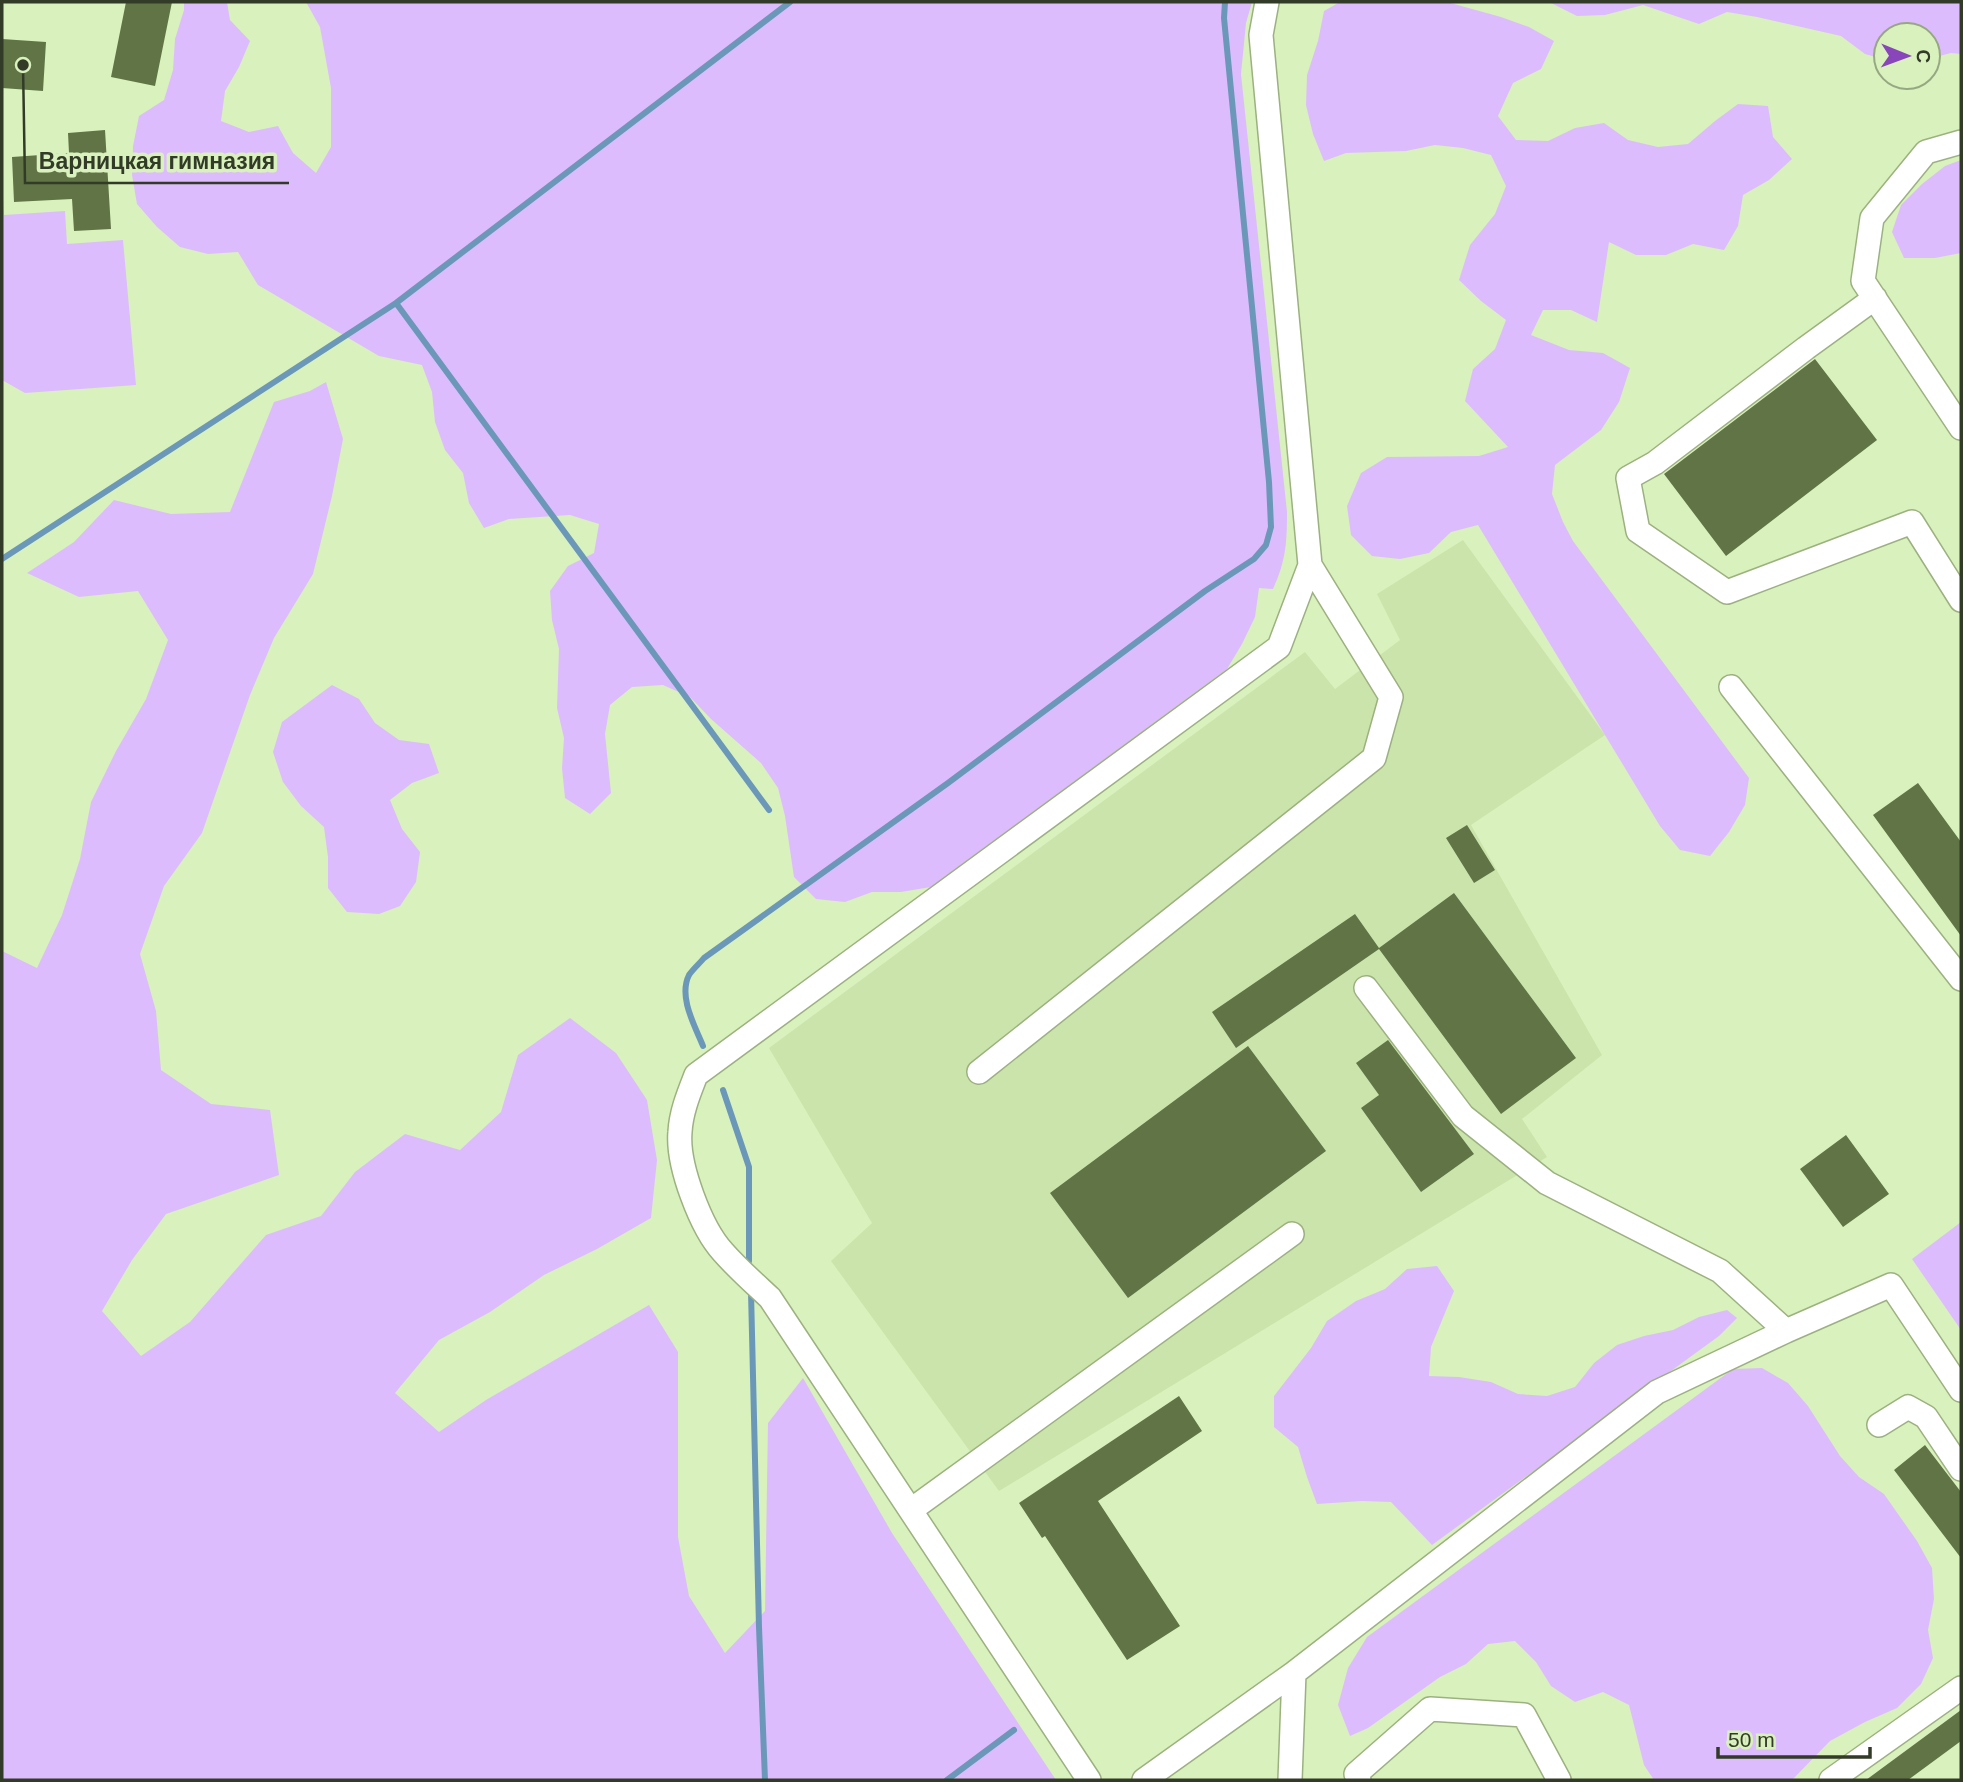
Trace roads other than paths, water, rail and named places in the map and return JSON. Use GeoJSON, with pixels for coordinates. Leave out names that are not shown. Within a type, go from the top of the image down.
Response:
{"type":"FeatureCollection","features":[{"type":"Feature","properties":{"kind":"lane"},"geometry":{"type":"LineString","coordinates":[[1089,1780],[770,1298],[722,1251],[704,1223],[691,1193],[679,1134],[685,1103],[696,1075],[1279,647],[1310,565],[1261,34],[1268,2]]}},
{"type":"Feature","properties":{"kind":"lane"},"geometry":{"type":"LineString","coordinates":[[1961,142],[1926,152],[1871,218],[1863,281],[1961,428]]}},
{"type":"Feature","properties":{"kind":"lane"},"geometry":{"type":"LineString","coordinates":[[1875,298],[1655,463],[1628,478],[1638,531],[1727,592],[1912,522],[1961,600]]}},
{"type":"Feature","properties":{"kind":"lane"},"geometry":{"type":"LineString","coordinates":[[979,1072],[1374,758],[1391,697],[1310,565]]}},
{"type":"Feature","properties":{"kind":"lane"},"geometry":{"type":"LineString","coordinates":[[1731,687],[1961,979]]}},
{"type":"Feature","properties":{"kind":"lane"},"geometry":{"type":"LineString","coordinates":[[1366,988],[1463,1116],[1547,1183],[1720,1270],[1786,1331]]}},
{"type":"Feature","properties":{"kind":"lane"},"geometry":{"type":"LineString","coordinates":[[911,1510],[1292,1234]]}},
{"type":"Feature","properties":{"kind":"lane"},"geometry":{"type":"LineString","coordinates":[[1144,1780],[1294,1673],[1657,1392],[1891,1285],[1961,1390]]}},
{"type":"Feature","properties":{"kind":"lane"},"geometry":{"type":"LineString","coordinates":[[1879,1425],[1909,1407],[1926,1417],[1961,1469]]}},
{"type":"Feature","properties":{"kind":"lane"},"geometry":{"type":"LineString","coordinates":[[1290,1780],[1294,1673]]}},
{"type":"Feature","properties":{"kind":"lane"},"geometry":{"type":"LineString","coordinates":[[1831,1780],[1961,1688]]}},
{"type":"Feature","properties":{"kind":"lane"},"geometry":{"type":"LineString","coordinates":[[1359,1780],[1356,1774],[1430,1709],[1524,1715],[1559,1780]]}},
{"type":"Feature","properties":{"kind":"waterway"},"geometry":{"type":"LineString","coordinates":[[2,559],[396,303],[790,2]]}},
{"type":"Feature","properties":{"kind":"waterway"},"geometry":{"type":"LineString","coordinates":[[703,1046],[685,993],[689,975],[704,958],[948,783],[1205,591],[1254,559],[1266,545],[1271,527],[1269,482],[1224,18],[1225,2]]}},
{"type":"Feature","properties":{"kind":"waterway"},"geometry":{"type":"LineString","coordinates":[[396,303],[769,810]]}},
{"type":"Feature","properties":{"kind":"waterway"},"geometry":{"type":"LineString","coordinates":[[723,1090],[749,1167],[749,1261]]}},
{"type":"Feature","properties":{"kind":"waterway"},"geometry":{"type":"LineString","coordinates":[[751,1292],[765,1780]]}},
{"type":"Feature","properties":{"kind":"waterway"},"geometry":{"type":"LineString","coordinates":[[947,1780],[1014,1730]]}},
{"type":"Feature","properties":{"kind":"place","name":"Варницкая гимназия"},"geometry":{"type":"Point","coordinates":[23,65]}}]}
